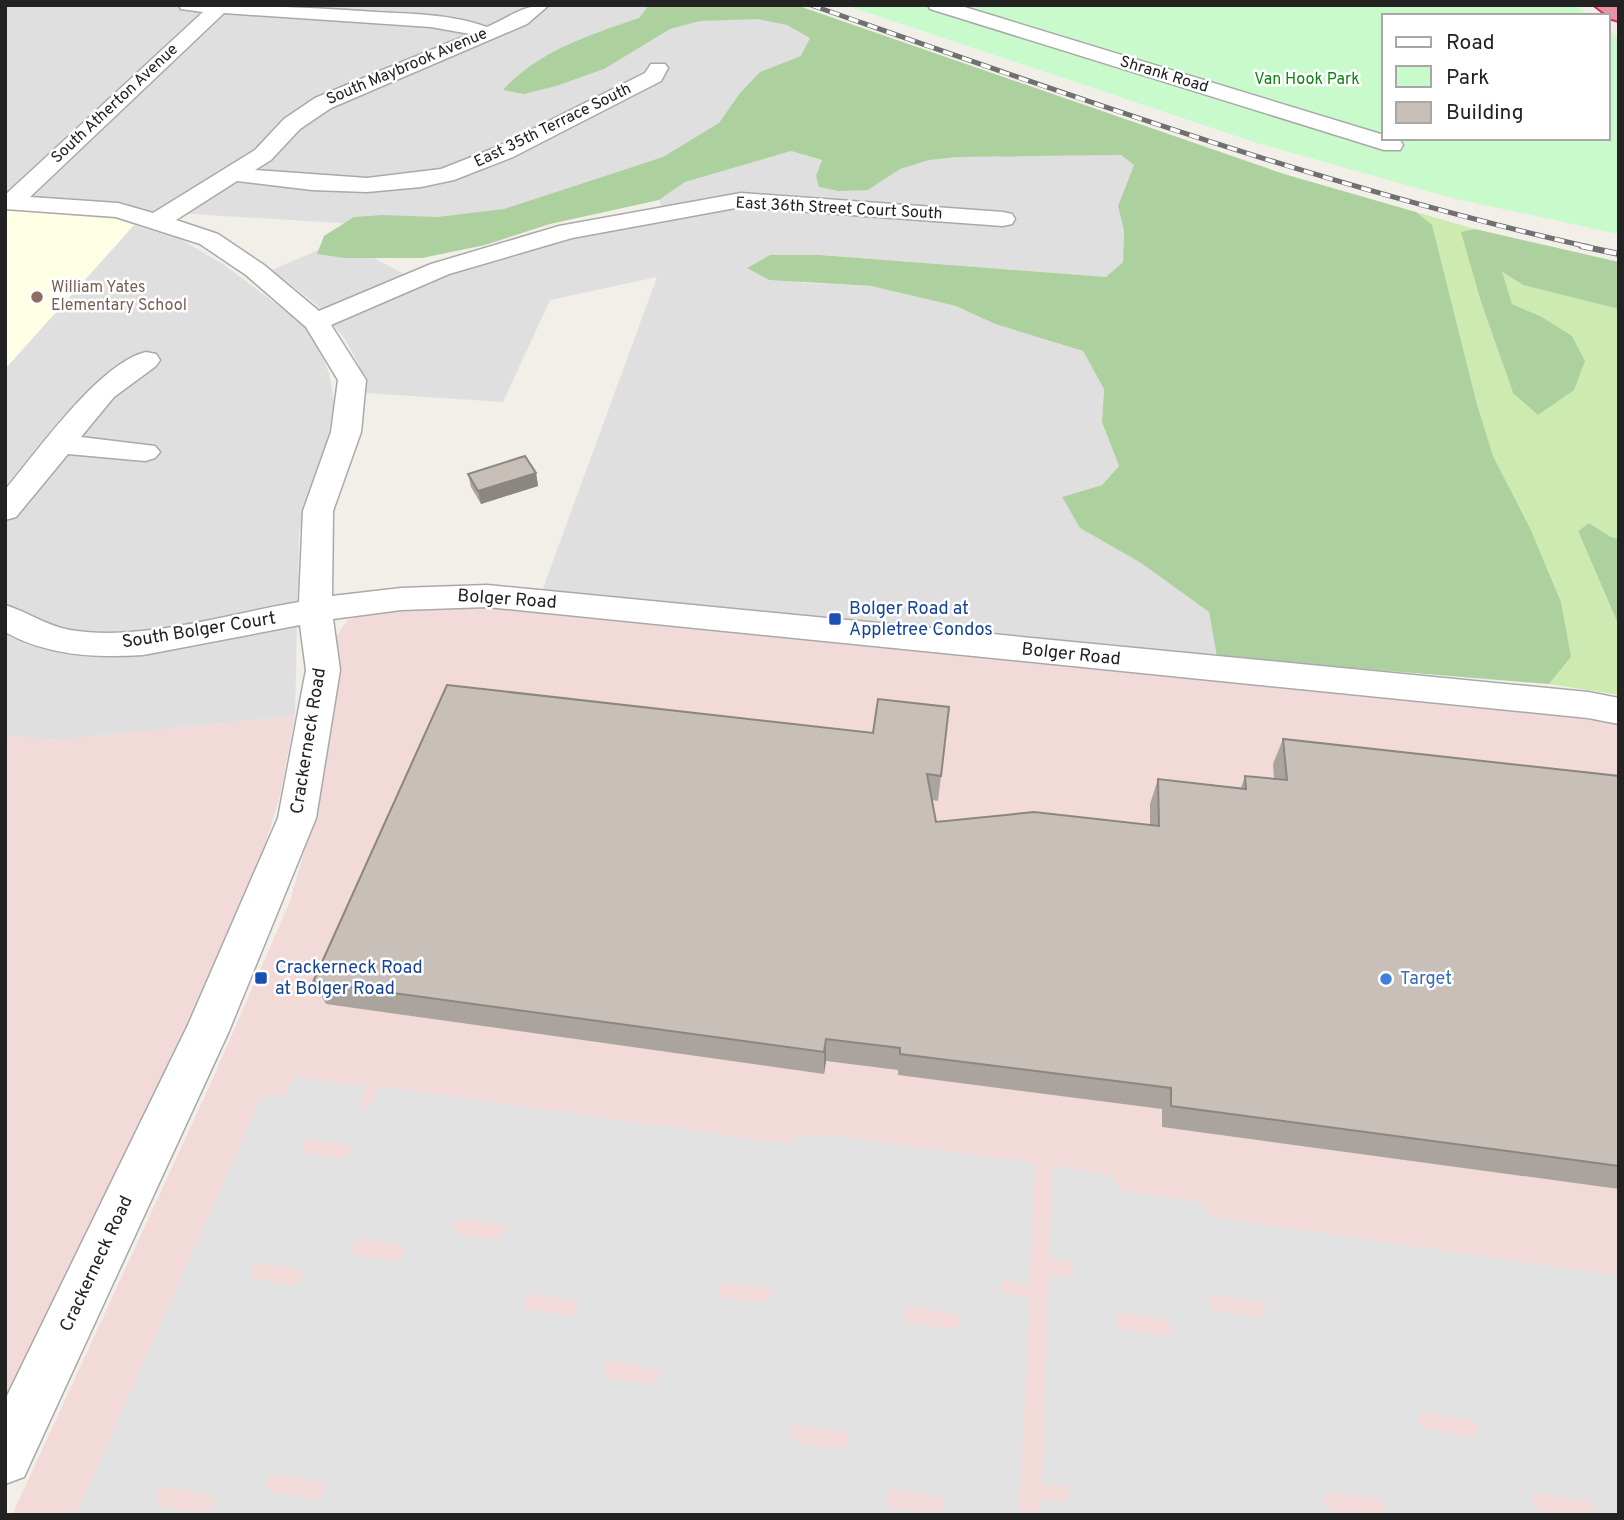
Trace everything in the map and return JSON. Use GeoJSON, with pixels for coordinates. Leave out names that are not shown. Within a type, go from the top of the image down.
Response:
{"type":"FeatureCollection","features":[{"type":"Feature","properties":{"kind":"highway"},"geometry":{"type":"LineString","coordinates":[[1604,5],[1619,15]]}},
{"type":"Feature","properties":{"kind":"street"},"geometry":{"type":"LineString","coordinates":[[188,5],[431,20],[463,25],[486,33]]}},
{"type":"Feature","properties":{"kind":"street","name":"Shrank Road"},"geometry":{"type":"LineString","coordinates":[[937,5],[1392,145]]}},
{"type":"Feature","properties":{"kind":"street","name":"South Atherton Avenue"},"geometry":{"type":"LineString","coordinates":[[8,202],[220,6]]}},
{"type":"Feature","properties":{"kind":"street","name":"South Maybrook Avenue"},"geometry":{"type":"LineString","coordinates":[[155,223],[263,155],[292,124],[323,103],[533,11]]}},
{"type":"Feature","properties":{"kind":"street","name":"East 35th Terrace South"},"geometry":{"type":"LineString","coordinates":[[233,174],[299,182],[372,183],[413,182],[446,176],[486,162],[654,77],[658,68]]}},
{"type":"Feature","properties":{"kind":"street","name":"East 36th Street Court South"},"geometry":{"type":"LineString","coordinates":[[316,321],[440,269],[568,231],[741,200],[1003,219]]}},
{"type":"Feature","properties":{"kind":"street","name":"Crackerneck Road"},"geometry":{"type":"LineString","coordinates":[[5,1458],[207,1031],[297,818],[323,670],[315,612],[318,511],[346,432],[352,380],[316,321],[256,270],[209,239],[118,210],[8,202]]}},
{"type":"Feature","properties":{"kind":"street"},"geometry":{"type":"LineString","coordinates":[[5,510],[104,391],[146,360]]}},
{"type":"Feature","properties":{"kind":"street"},"geometry":{"type":"LineString","coordinates":[[60,444],[145,453]]}},
{"type":"Feature","properties":{"kind":"street","name":"Bolger Road"},"geometry":{"type":"LineString","coordinates":[[315,612],[440,595],[488,596],[1588,705],[1619,711]]}},
{"type":"Feature","properties":{"kind":"street","name":"South Bolger Court"},"geometry":{"type":"LineString","coordinates":[[5,617],[49,639],[106,646],[143,643],[315,612]]}},
{"type":"Feature","properties":{"kind":"shaded area"},"geometry":{"type":"Polygon","coordinates":[[[5,5],[774,5],[867,38],[756,133],[486,232],[158,212],[118,205],[5,196],[5,5]]]}},
{"type":"Feature","properties":{"kind":"shaded area"},"geometry":{"type":"Polygon","coordinates":[[[791,151],[822,160],[868,190],[900,168],[929,160],[958,157],[1121,155],[1134,165],[1118,206],[1124,231],[1123,262],[1106,277],[820,255],[770,255],[803,283],[871,286],[957,306],[995,324],[1083,351],[1104,389],[1102,422],[1119,466],[1102,485],[1062,497],[1080,528],[1141,563],[1209,612],[1217,657],[542,591],[657,277],[550,300],[503,402],[365,393],[359,365],[345,339],[317,305],[272,270],[341,240],[422,284],[455,270],[546,241],[664,216],[659,200],[685,182],[791,151]]]}},
{"type":"Feature","properties":{"kind":"shaded area","name":"William Yates Elementary School"},"geometry":{"type":"Polygon","coordinates":[[[5,210],[115,219],[134,225],[5,369],[5,210]]]}},
{"type":"Feature","properties":{"kind":"shaded area"},"geometry":{"type":"Polygon","coordinates":[[[134,225],[182,240],[223,264],[267,297],[303,325],[318,346],[329,373],[334,400],[329,432],[299,532],[295,716],[57,740],[5,736],[5,369],[134,225]]]}},
{"type":"Feature","properties":{"kind":"shaded area"},"geometry":{"type":"Polygon","coordinates":[[[475,606],[1298,686],[1619,723],[1619,1515],[12,1515],[214,1076],[290,901],[319,800],[337,696],[337,635],[348,620],[375,610],[475,606]]]}},
{"type":"Feature","properties":{"kind":"shaded area"},"geometry":{"type":"Polygon","coordinates":[[[295,716],[280,795],[264,848],[208,991],[5,1408],[5,736],[57,740],[295,716]]]}},
{"type":"Feature","properties":{"kind":"shaded area"},"geometry":{"type":"Polygon","coordinates":[[[295,1077],[366,1086],[358,1105],[361,1111],[370,1106],[378,1086],[791,1144],[797,1139],[796,1136],[836,1136],[1035,1163],[1029,1284],[1005,1280],[1000,1288],[1008,1294],[1030,1299],[1019,1515],[941,1515],[946,1505],[942,1497],[894,1489],[887,1492],[886,1500],[890,1507],[933,1515],[76,1515],[262,1096],[283,1098],[295,1077]],[[310,1139],[304,1141],[301,1147],[304,1153],[343,1158],[351,1151],[349,1145],[310,1139]],[[462,1219],[455,1222],[453,1228],[456,1234],[498,1240],[505,1232],[503,1225],[462,1219]],[[362,1239],[355,1242],[352,1249],[355,1255],[397,1261],[405,1253],[403,1246],[362,1239]],[[260,1263],[253,1267],[250,1273],[252,1279],[294,1286],[303,1277],[301,1270],[260,1263]],[[722,1282],[717,1291],[721,1297],[765,1303],[770,1299],[771,1291],[768,1288],[722,1282]],[[533,1294],[525,1297],[523,1303],[527,1309],[570,1316],[576,1312],[578,1304],[575,1301],[533,1294]],[[912,1307],[905,1310],[904,1316],[909,1322],[954,1330],[959,1325],[959,1317],[956,1314],[912,1307]],[[612,1361],[605,1364],[603,1371],[607,1378],[651,1385],[658,1381],[659,1372],[656,1369],[612,1361]],[[796,1425],[791,1435],[796,1442],[843,1450],[849,1445],[849,1435],[846,1432],[796,1425]],[[278,1474],[269,1477],[266,1485],[270,1492],[316,1500],[323,1495],[326,1485],[323,1482],[278,1474]],[[168,1487],[160,1491],[156,1499],[159,1506],[205,1514],[215,1504],[213,1496],[168,1487]]]}},
{"type":"Feature","properties":{"kind":"shaded area"},"geometry":{"type":"Polygon","coordinates":[[[1053,1165],[1113,1175],[1119,1190],[1204,1203],[1212,1217],[1619,1276],[1619,1515],[1595,1515],[1593,1505],[1588,1501],[1538,1493],[1531,1496],[1535,1509],[1558,1515],[1385,1515],[1384,1503],[1380,1499],[1330,1492],[1323,1495],[1324,1503],[1331,1510],[1358,1515],[1040,1515],[1041,1498],[1065,1502],[1070,1493],[1065,1486],[1042,1484],[1049,1274],[1070,1277],[1075,1271],[1069,1261],[1049,1258],[1053,1165]],[[1216,1295],[1210,1298],[1210,1305],[1215,1311],[1261,1317],[1266,1313],[1265,1304],[1261,1302],[1216,1295]],[[1122,1313],[1116,1316],[1116,1323],[1121,1329],[1166,1336],[1171,1332],[1167,1320],[1122,1313]],[[1424,1412],[1418,1415],[1419,1422],[1425,1429],[1474,1437],[1478,1432],[1472,1419],[1424,1412]]]}},
{"type":"Feature","properties":{"kind":"green space"},"geometry":{"type":"Polygon","coordinates":[[[649,5],[796,5],[1284,174],[1416,212],[1432,225],[1477,404],[1493,456],[1529,526],[1561,602],[1571,657],[1549,684],[1217,657],[1209,612],[1141,563],[1080,528],[1062,497],[1102,485],[1119,466],[1102,422],[1104,389],[1083,351],[995,324],[956,306],[871,286],[769,280],[747,268],[770,255],[820,255],[1106,277],[1123,262],[1124,231],[1118,206],[1134,165],[1121,155],[958,157],[929,160],[900,169],[868,190],[839,191],[819,187],[816,176],[822,160],[791,151],[685,182],[659,200],[550,224],[485,245],[422,258],[345,258],[317,254],[324,236],[354,217],[437,217],[504,209],[663,157],[719,123],[740,93],[760,72],[801,56],[810,38],[787,25],[757,19],[700,21],[670,29],[604,69],[556,86],[524,94],[503,90],[517,76],[549,54],[639,18],[649,5]]]}},
{"type":"Feature","properties":{"kind":"green space","name":"Van Hook Park"},"geometry":{"type":"Polygon","coordinates":[[[845,5],[1575,5],[1586,14],[1382,14],[1382,140],[1610,140],[1610,31],[1619,38],[1619,234],[1456,199],[1260,144],[845,5]]]}},
{"type":"Feature","properties":{"kind":"green space"},"geometry":{"type":"Polygon","coordinates":[[[1416,212],[1475,229],[1462,233],[1481,302],[1513,393],[1540,316],[1512,304],[1501,272],[1523,285],[1619,309],[1619,539],[1589,523],[1578,531],[1619,626],[1619,695],[1549,684],[1571,657],[1529,526],[1493,456],[1477,404],[1432,226],[1416,212]]]}},
{"type":"Feature","properties":{"kind":"green space"},"geometry":{"type":"Polygon","coordinates":[[[1475,229],[1619,262],[1619,309],[1523,285],[1502,272],[1512,304],[1540,316],[1572,336],[1585,361],[1574,390],[1538,415],[1513,393],[1481,302],[1461,232],[1475,229]]]}},
{"type":"Feature","properties":{"kind":"green space"},"geometry":{"type":"Polygon","coordinates":[[[1589,523],[1619,539],[1619,626],[1578,531],[1589,523]]]}},
{"type":"Feature","properties":{"kind":"building"},"geometry":{"type":"Polygon","coordinates":[[[525,456],[536,473],[478,491],[468,474],[525,456]]]}},
{"type":"Feature","properties":{"kind":"building"},"geometry":{"type":"Polygon","coordinates":[[[447,685],[873,733],[878,699],[949,707],[941,776],[927,774],[936,822],[1034,812],[1159,826],[1158,779],[1246,789],[1245,776],[1287,780],[1283,739],[1619,776],[1619,1166],[1171,1106],[1171,1088],[900,1054],[900,1048],[826,1039],[824,1052],[313,982],[447,685]]]}},
{"type":"Feature","properties":{"kind":"railway"},"geometry":{"type":"LineString","coordinates":[[811,5],[1100,105],[1294,168],[1391,197],[1589,247]]}},
{"type":"Feature","properties":{"kind":"railway"},"geometry":{"type":"LineString","coordinates":[[1581,246],[1619,254]]}},
{"type":"Feature","properties":{"kind":"place","name":"William Yates Elementary School"},"geometry":{"type":"Point","coordinates":[37,297]}},
{"type":"Feature","properties":{"kind":"place","name":"Bolger Road at Appletree Condos"},"geometry":{"type":"Point","coordinates":[835,619]}},
{"type":"Feature","properties":{"kind":"place","name":"Crackerneck Road at Bolger Road"},"geometry":{"type":"Point","coordinates":[261,978]}},
{"type":"Feature","properties":{"kind":"place","name":"Target"},"geometry":{"type":"Point","coordinates":[1386,979]}}]}
